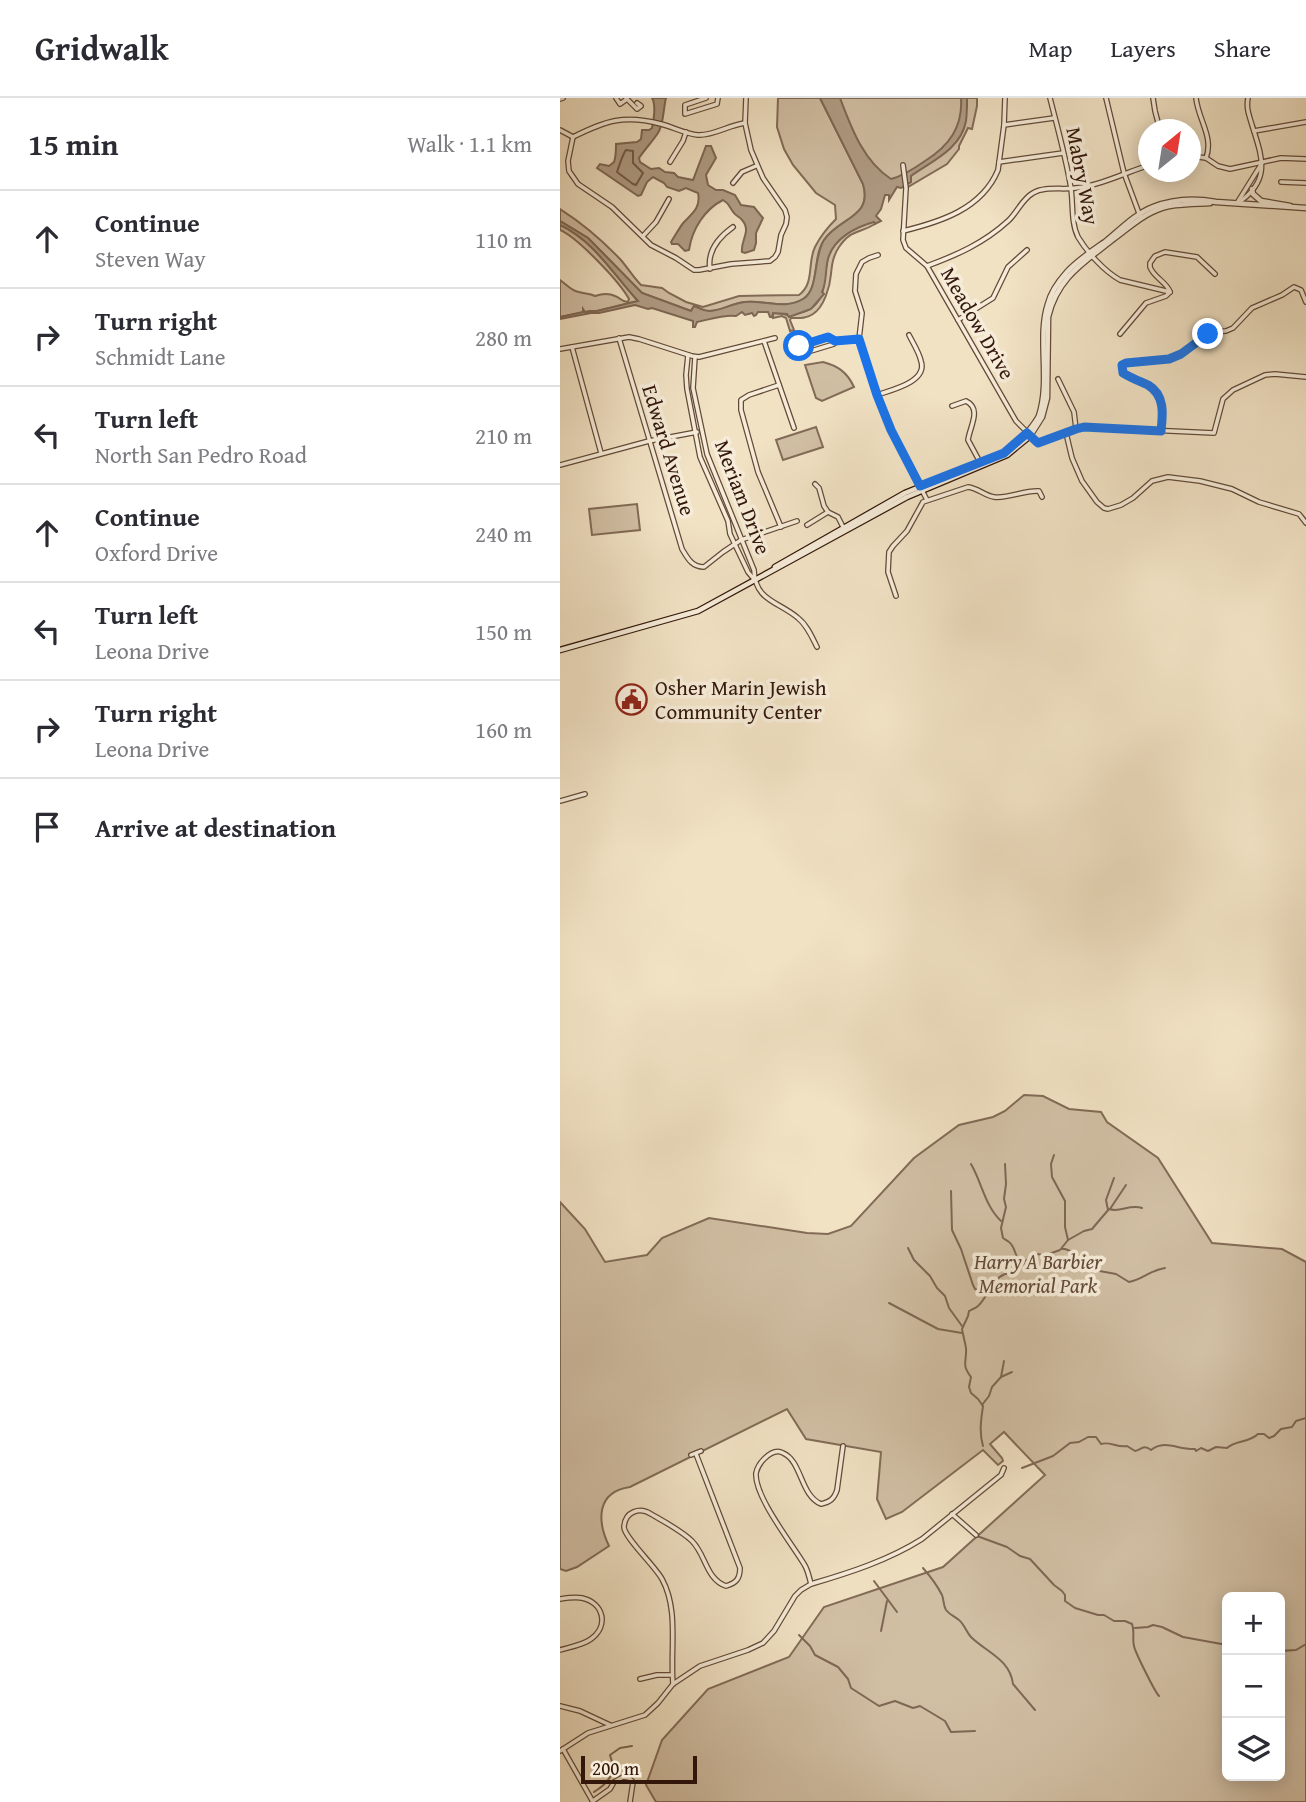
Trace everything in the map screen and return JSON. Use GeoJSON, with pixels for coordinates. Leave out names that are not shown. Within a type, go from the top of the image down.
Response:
{"type":"FeatureCollection","features":[{"type":"Feature","properties":{"kind":"main road"},"geometry":{"type":"LineString","coordinates":[[1252,189],[1252,194],[1261,201],[1294,207]]}},
{"type":"Feature","properties":{"kind":"main road"},"geometry":{"type":"LineString","coordinates":[[560,650],[698,611],[921,488],[1007,455],[1042,417],[1047,398],[1048,317],[1051,304],[1061,285],[1092,254],[1140,217],[1168,206],[1216,202],[1306,208]]}},
{"type":"Feature","properties":{"kind":"street"},"geometry":{"type":"LineString","coordinates":[[617,98],[620,104],[626,99],[636,108],[636,120]]}},
{"type":"Feature","properties":{"kind":"street"},"geometry":{"type":"LineString","coordinates":[[706,98],[685,106],[685,114],[717,104],[718,98]]}},
{"type":"Feature","properties":{"kind":"street"},"geometry":{"type":"LineString","coordinates":[[745,123],[698,135],[653,122],[623,119],[608,121],[573,138],[568,161],[573,178],[578,184],[612,207],[658,250],[694,270],[769,261],[778,252],[786,214],[757,166],[751,150],[745,123],[746,98]]}},
{"type":"Feature","properties":{"kind":"street"},"geometry":{"type":"LineString","coordinates":[[903,165],[906,188],[903,231],[934,223],[970,204],[984,192],[995,177],[1004,125],[1005,98]]}},
{"type":"Feature","properties":{"kind":"street","name":"Mabry Way"},"geometry":{"type":"LineString","coordinates":[[1051,98],[1071,188],[1075,227],[1078,237],[1092,254]]}},
{"type":"Feature","properties":{"kind":"street"},"geometry":{"type":"LineString","coordinates":[[1106,98],[1124,173],[1140,217]]}},
{"type":"Feature","properties":{"kind":"street"},"geometry":{"type":"LineString","coordinates":[[1153,98],[1157,119]]}},
{"type":"Feature","properties":{"kind":"street"},"geometry":{"type":"LineString","coordinates":[[1196,98],[1197,109],[1208,138],[1206,158]]}},
{"type":"Feature","properties":{"kind":"street"},"geometry":{"type":"LineString","coordinates":[[1236,204],[1247,197],[1262,171],[1261,156],[1247,109],[1248,98]]}},
{"type":"Feature","properties":{"kind":"street"},"geometry":{"type":"LineString","coordinates":[[1004,125],[1055,118]]}},
{"type":"Feature","properties":{"kind":"street"},"geometry":{"type":"LineString","coordinates":[[1254,131],[1306,122]]}},
{"type":"Feature","properties":{"kind":"street"},"geometry":{"type":"LineString","coordinates":[[560,130],[573,138]]}},
{"type":"Feature","properties":{"kind":"street"},"geometry":{"type":"LineString","coordinates":[[670,162],[686,132]]}},
{"type":"Feature","properties":{"kind":"street"},"geometry":{"type":"LineString","coordinates":[[999,162],[1063,153]]}},
{"type":"Feature","properties":{"kind":"street"},"geometry":{"type":"LineString","coordinates":[[1201,157],[1230,169],[1281,158],[1306,159]]}},
{"type":"Feature","properties":{"kind":"street"},"geometry":{"type":"LineString","coordinates":[[1236,204],[1262,163]]}},
{"type":"Feature","properties":{"kind":"street"},"geometry":{"type":"LineString","coordinates":[[733,183],[742,172],[757,166]]}},
{"type":"Feature","properties":{"kind":"street"},"geometry":{"type":"LineString","coordinates":[[928,266],[961,253],[991,236],[1011,219],[1034,192],[1098,183],[1138,168]]}},
{"type":"Feature","properties":{"kind":"street"},"geometry":{"type":"LineString","coordinates":[[1281,182],[1306,183]]}},
{"type":"Feature","properties":{"kind":"street"},"geometry":{"type":"LineString","coordinates":[[643,236],[656,222],[669,199]]}},
{"type":"Feature","properties":{"kind":"street"},"geometry":{"type":"LineString","coordinates":[[710,269],[711,251],[722,235],[733,227]]}},
{"type":"Feature","properties":{"kind":"street","name":"Meadow Drive"},"geometry":{"type":"LineString","coordinates":[[903,231],[902,240],[906,248],[928,266],[1016,421],[1028,435]]}},
{"type":"Feature","properties":{"kind":"street"},"geometry":{"type":"LineString","coordinates":[[958,320],[993,298],[1008,267],[1027,250]]}},
{"type":"Feature","properties":{"kind":"street"},"geometry":{"type":"LineString","coordinates":[[1170,292],[1150,267],[1152,260],[1159,253],[1197,257],[1215,274]]}},
{"type":"Feature","properties":{"kind":"street"},"geometry":{"type":"LineString","coordinates":[[1092,254],[1120,280],[1170,292]]}},
{"type":"Feature","properties":{"kind":"street"},"geometry":{"type":"LineString","coordinates":[[878,255],[862,262],[856,274],[855,291],[862,313],[859,339],[891,430],[927,500]]}},
{"type":"Feature","properties":{"kind":"street"},"geometry":{"type":"LineString","coordinates":[[1161,431],[1163,408],[1156,392],[1123,373],[1121,368],[1124,363],[1163,360],[1181,354],[1211,332],[1233,328],[1252,308],[1294,288],[1301,290],[1306,302]]}},
{"type":"Feature","properties":{"kind":"street"},"geometry":{"type":"LineString","coordinates":[[1120,334],[1146,303],[1170,292]]}},
{"type":"Feature","properties":{"kind":"street"},"geometry":{"type":"LineString","coordinates":[[877,395],[900,387],[918,378],[921,373],[922,361],[909,335]]}},
{"type":"Feature","properties":{"kind":"street"},"geometry":{"type":"LineString","coordinates":[[835,341],[834,344],[801,354],[799,346],[828,337],[835,341],[859,339]]}},
{"type":"Feature","properties":{"kind":"street"},"geometry":{"type":"LineString","coordinates":[[560,349],[620,338],[639,339],[695,357],[775,338]]}},
{"type":"Feature","properties":{"kind":"street","name":"Edward Avenue"},"geometry":{"type":"LineString","coordinates":[[620,338],[682,549],[689,561],[697,567],[704,567],[735,545]]}},
{"type":"Feature","properties":{"kind":"street"},"geometry":{"type":"LineString","coordinates":[[764,341],[794,428]]}},
{"type":"Feature","properties":{"kind":"street"},"geometry":{"type":"LineString","coordinates":[[572,347],[601,453]]}},
{"type":"Feature","properties":{"kind":"street","name":"Meriam Drive"},"geometry":{"type":"LineString","coordinates":[[688,355],[687,389],[704,468],[728,521],[730,534],[754,579]]}},
{"type":"Feature","properties":{"kind":"street","name":"Meriam Drive"},"geometry":{"type":"LineString","coordinates":[[695,357],[693,388],[701,432],[713,471],[754,570],[754,579]]}},
{"type":"Feature","properties":{"kind":"street"},"geometry":{"type":"LineString","coordinates":[[1028,435],[1038,443],[1085,427],[1214,433],[1223,399],[1233,390],[1265,375],[1306,377]]}},
{"type":"Feature","properties":{"kind":"street"},"geometry":{"type":"LineString","coordinates":[[1058,379],[1074,412],[1076,429]]}},
{"type":"Feature","properties":{"kind":"street"},"geometry":{"type":"LineString","coordinates":[[779,385],[741,400],[741,410],[758,472],[781,527]]}},
{"type":"Feature","properties":{"kind":"street"},"geometry":{"type":"LineString","coordinates":[[952,406],[966,401],[974,408],[975,416],[968,440],[981,464]]}},
{"type":"Feature","properties":{"kind":"street"},"geometry":{"type":"LineString","coordinates":[[560,465],[649,441],[701,432]]}},
{"type":"Feature","properties":{"kind":"street"},"geometry":{"type":"LineString","coordinates":[[1066,433],[1072,458],[1082,481],[1104,508],[1121,505],[1152,481],[1168,477],[1232,489],[1259,502],[1299,514],[1306,523]]}},
{"type":"Feature","properties":{"kind":"street"},"geometry":{"type":"LineString","coordinates":[[815,484],[819,488],[824,506],[828,512],[838,517],[844,529]]}},
{"type":"Feature","properties":{"kind":"street"},"geometry":{"type":"LineString","coordinates":[[896,596],[888,572],[889,552],[907,531],[919,508],[927,500],[968,487],[992,497],[1030,490],[1039,491],[1042,497]]}},
{"type":"Feature","properties":{"kind":"street"},"geometry":{"type":"LineString","coordinates":[[807,525],[828,512]]}},
{"type":"Feature","properties":{"kind":"street"},"geometry":{"type":"LineString","coordinates":[[735,545],[741,540],[797,522]]}},
{"type":"Feature","properties":{"kind":"street"},"geometry":{"type":"LineString","coordinates":[[754,579],[762,594],[805,624],[817,647]]}},
{"type":"Feature","properties":{"kind":"street"},"geometry":{"type":"LineString","coordinates":[[560,801],[585,794]]}},
{"type":"Feature","properties":{"kind":"street"},"geometry":{"type":"LineString","coordinates":[[811,1584],[803,1563],[767,1507],[756,1471],[770,1453],[783,1452],[792,1460],[811,1497],[821,1504],[828,1502],[837,1490],[842,1446]]}},
{"type":"Feature","properties":{"kind":"street"},"geometry":{"type":"LineString","coordinates":[[673,1684],[669,1595],[662,1578],[626,1535],[624,1527],[631,1513],[640,1510],[649,1513],[691,1540],[715,1581],[726,1586],[737,1581],[740,1568],[693,1454],[701,1451]]}},
{"type":"Feature","properties":{"kind":"street"},"geometry":{"type":"LineString","coordinates":[[630,1802],[633,1782],[623,1777],[593,1801],[562,1750],[610,1725],[640,1718],[658,1703],[673,1684],[709,1662],[763,1643],[774,1632],[795,1596],[811,1584],[896,1554],[922,1539],[1001,1475],[1004,1468]]}},
{"type":"Feature","properties":{"kind":"street"},"geometry":{"type":"LineString","coordinates":[[952,1514],[976,1535]]}},
{"type":"Feature","properties":{"kind":"street"},"geometry":{"type":"LineString","coordinates":[[560,1599],[582,1598],[594,1603],[601,1610],[603,1619],[597,1634],[589,1642],[560,1650]]}},
{"type":"Feature","properties":{"kind":"street"},"geometry":{"type":"LineString","coordinates":[[640,1679],[672,1675]]}},
{"type":"Feature","properties":{"kind":"street"},"geometry":{"type":"LineString","coordinates":[[560,1706],[580,1711],[610,1725]]}},
{"type":"Feature","properties":{"kind":"green space"},"geometry":{"type":"Polygon","coordinates":[[[778,98],[820,98],[863,184],[865,195],[859,210],[824,240],[818,255],[812,288],[803,299],[790,304],[745,302],[709,311],[694,306],[691,311],[642,293],[588,238],[560,221],[560,209],[606,245],[641,285],[662,288],[686,302],[703,307],[739,296],[799,295],[809,279],[815,247],[836,219],[835,205],[816,193],[793,165],[784,149],[777,127],[778,98]]]}},
{"type":"Feature","properties":{"kind":"green space"},"geometry":{"type":"Polygon","coordinates":[[[829,98],[963,98],[967,108],[967,98],[977,98],[977,106],[972,129],[968,128],[959,149],[947,164],[908,187],[911,177],[880,188],[829,98]]]}},
{"type":"Feature","properties":{"kind":"green space"},"geometry":{"type":"Polygon","coordinates":[[[874,221],[875,224],[851,234],[839,247],[833,260],[828,291],[817,311],[808,317],[791,318],[794,330],[790,331],[786,318],[773,318],[773,313],[789,316],[805,312],[816,304],[822,293],[828,258],[835,245],[852,230],[874,221]]]}},
{"type":"Feature","properties":{"kind":"green space"},"geometry":{"type":"Polygon","coordinates":[[[560,225],[593,249],[638,301],[560,317],[560,280],[576,291],[595,296],[610,294],[626,302],[629,299],[598,261],[560,230],[560,225]]]}},
{"type":"Feature","properties":{"kind":"green space"},"geometry":{"type":"Polygon","coordinates":[[[823,362],[842,370],[854,387],[822,401],[816,398],[805,365],[823,362]]]}},
{"type":"Feature","properties":{"kind":"green space"},"geometry":{"type":"Polygon","coordinates":[[[816,427],[823,447],[783,460],[776,440],[816,427]]]}},
{"type":"Feature","properties":{"kind":"green space"},"geometry":{"type":"Polygon","coordinates":[[[637,504],[640,530],[592,535],[589,509],[637,504]]]}},
{"type":"Feature","properties":{"kind":"green space","name":"Harry A Barbier Memorial Park"},"geometry":{"type":"Polygon","coordinates":[[[1024,1095],[1043,1096],[1069,1109],[1101,1112],[1107,1122],[1158,1158],[1212,1243],[1282,1249],[1306,1262],[1306,1802],[656,1802],[646,1785],[662,1740],[708,1689],[789,1657],[824,1607],[943,1567],[1045,1475],[1004,1432],[990,1444],[1002,1458],[1003,1461],[998,1465],[983,1450],[902,1512],[886,1519],[877,1499],[881,1452],[806,1439],[787,1409],[611,1495],[605,1501],[601,1518],[609,1546],[577,1567],[566,1571],[560,1569],[560,1202],[585,1229],[605,1262],[647,1255],[662,1238],[709,1218],[828,1234],[851,1226],[914,1158],[959,1125],[993,1117],[1024,1095]]]}},
{"type":"Feature","properties":{"kind":"water"},"geometry":{"type":"Polygon","coordinates":[[[652,98],[666,98],[662,121],[658,133],[639,158],[640,162],[651,169],[659,168],[678,177],[693,180],[706,146],[711,146],[716,158],[706,175],[708,185],[735,195],[741,205],[754,207],[763,218],[756,233],[754,250],[742,252],[745,224],[723,200],[700,220],[689,250],[685,251],[678,244],[671,242],[682,224],[696,209],[698,193],[686,188],[679,191],[667,187],[653,177],[638,196],[597,168],[600,164],[609,166],[614,162],[616,144],[637,142],[641,139],[642,130],[652,128],[652,98]]]}},
{"type":"Feature","properties":{"kind":"water"},"geometry":{"type":"Polygon","coordinates":[[[820,98],[840,98],[865,153],[881,172],[891,179],[904,174],[941,149],[957,127],[961,98],[967,98],[967,112],[963,131],[952,147],[911,176],[911,182],[901,188],[897,187],[889,200],[889,195],[885,195],[876,216],[881,221],[852,231],[835,245],[827,263],[822,292],[824,294],[811,309],[789,317],[787,314],[773,313],[770,317],[768,312],[758,312],[754,316],[752,313],[745,315],[742,312],[736,316],[721,316],[697,322],[695,327],[693,321],[635,305],[560,319],[583,312],[583,309],[585,312],[597,311],[638,301],[593,249],[560,225],[560,221],[588,238],[642,293],[691,311],[694,306],[709,311],[745,302],[789,304],[808,295],[824,240],[830,232],[859,211],[865,195],[863,184],[820,98]]]}},
{"type":"Feature","properties":{"kind":"waterway"},"geometry":{"type":"LineString","coordinates":[[1054,1155],[1051,1164],[1052,1177],[1065,1201],[1068,1240]]}},
{"type":"Feature","properties":{"kind":"waterway"},"geometry":{"type":"LineString","coordinates":[[971,1164],[987,1201],[1001,1221]]}},
{"type":"Feature","properties":{"kind":"waterway"},"geometry":{"type":"LineString","coordinates":[[1005,1164],[1006,1207],[1001,1228],[1003,1238],[1014,1249],[1019,1268]]}},
{"type":"Feature","properties":{"kind":"waterway"},"geometry":{"type":"LineString","coordinates":[[1108,1210],[1106,1200],[1114,1178]]}},
{"type":"Feature","properties":{"kind":"waterway"},"geometry":{"type":"LineString","coordinates":[[1110,1209],[1126,1185]]}},
{"type":"Feature","properties":{"kind":"waterway"},"geometry":{"type":"LineString","coordinates":[[951,1191],[952,1230],[975,1289],[986,1293]]}},
{"type":"Feature","properties":{"kind":"waterway"},"geometry":{"type":"LineString","coordinates":[[983,1446],[983,1406],[971,1393],[971,1377],[965,1366],[966,1348],[962,1329],[969,1311],[978,1306],[1001,1276],[1016,1273],[1025,1261],[1036,1254],[1046,1255],[1060,1250],[1068,1240],[1092,1229],[1109,1209],[1142,1208]]}},
{"type":"Feature","properties":{"kind":"waterway"},"geometry":{"type":"LineString","coordinates":[[908,1248],[914,1260],[945,1296],[949,1308],[962,1326]]}},
{"type":"Feature","properties":{"kind":"waterway"},"geometry":{"type":"LineString","coordinates":[[1062,1249],[1073,1252],[1083,1265],[1116,1274],[1129,1282],[1165,1268]]}},
{"type":"Feature","properties":{"kind":"waterway"},"geometry":{"type":"LineString","coordinates":[[889,1303],[938,1329],[962,1333]]}},
{"type":"Feature","properties":{"kind":"waterway"},"geometry":{"type":"LineString","coordinates":[[982,1405],[1001,1377],[1004,1361]]}},
{"type":"Feature","properties":{"kind":"waterway"},"geometry":{"type":"LineString","coordinates":[[1001,1377],[1012,1372]]}},
{"type":"Feature","properties":{"kind":"waterway"},"geometry":{"type":"LineString","coordinates":[[1022,1468],[1053,1456],[1070,1443],[1088,1437],[1096,1437],[1101,1444],[1127,1446],[1135,1451],[1144,1447],[1151,1450],[1161,1445],[1208,1451],[1216,1447],[1227,1448],[1258,1434],[1269,1438],[1281,1429],[1292,1427],[1296,1421],[1306,1418]]}},
{"type":"Feature","properties":{"kind":"waterway"},"geometry":{"type":"LineString","coordinates":[[977,1536],[1030,1559],[1062,1591],[1065,1601],[1075,1608],[1132,1624],[1135,1650],[1159,1696]]}},
{"type":"Feature","properties":{"kind":"waterway"},"geometry":{"type":"LineString","coordinates":[[923,1568],[940,1591],[946,1610],[961,1622],[971,1637],[1002,1662],[1011,1675],[1013,1684],[1035,1710]]}},
{"type":"Feature","properties":{"kind":"waterway"},"geometry":{"type":"LineString","coordinates":[[874,1581],[897,1612]]}},
{"type":"Feature","properties":{"kind":"waterway"},"geometry":{"type":"LineString","coordinates":[[881,1631],[887,1601]]}},
{"type":"Feature","properties":{"kind":"waterway"},"geometry":{"type":"LineString","coordinates":[[1135,1628],[1153,1625],[1183,1637],[1222,1644]]}},
{"type":"Feature","properties":{"kind":"waterway"},"geometry":{"type":"LineString","coordinates":[[799,1635],[815,1655],[838,1667],[848,1679],[851,1688],[879,1706],[895,1701],[913,1708],[920,1706],[945,1721],[951,1732],[975,1731]]}},
{"type":"Feature","properties":{"kind":"waterway"},"geometry":{"type":"LineString","coordinates":[[1285,1651],[1296,1650],[1306,1644]]}},
{"type":"Feature","properties":{"kind":"waterway"},"geometry":{"type":"LineString","coordinates":[[594,1792],[604,1785],[611,1775],[613,1767],[610,1755],[620,1748],[632,1746]]}},
{"type":"Feature","properties":{"kind":"place","name":"Osher Marin Jewish Community Center"},"geometry":{"type":"Point","coordinates":[632,699]}},
{"type":"Feature","properties":{"kind":"route"},"geometry":{"type":"LineString","coordinates":[[799,346],[828,337],[835,341],[859,339],[891,430],[920,486],[1004,453],[1027,433],[1038,443],[1084,427],[1161,431],[1163,408],[1156,392],[1123,373],[1122,365],[1169,359],[1181,354],[1208,334]]}}]}
